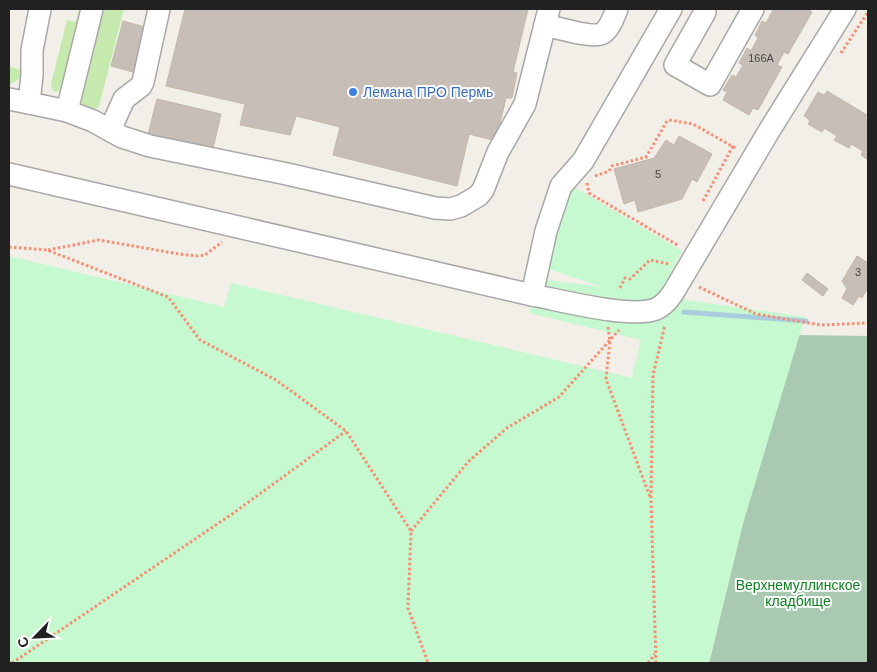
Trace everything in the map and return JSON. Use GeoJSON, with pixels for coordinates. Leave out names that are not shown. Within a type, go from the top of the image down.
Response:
{"type":"FeatureCollection","features":[{"type":"Feature","properties":{"kind":"lane"},"geometry":{"type":"LineString","coordinates":[[40,9],[32,50],[32,75],[19,101],[67,111],[133,142],[287,174],[435,208],[450,209],[470,202],[478,196],[488,181],[498,152],[525,104],[547,17],[590,35],[599,35],[605,31],[617,9]]}},
{"type":"Feature","properties":{"kind":"lane"},"geometry":{"type":"LineString","coordinates":[[67,111],[92,9]]}},
{"type":"Feature","properties":{"kind":"lane"},"geometry":{"type":"LineString","coordinates":[[110,130],[124,99],[144,82],[159,9]]}},
{"type":"Feature","properties":{"kind":"lane"},"geometry":{"type":"LineString","coordinates":[[532,295],[546,231],[561,186],[583,161],[672,9]]}},
{"type":"Feature","properties":{"kind":"lane"},"geometry":{"type":"LineString","coordinates":[[705,12],[675,65],[710,86],[753,9]]}},
{"type":"Feature","properties":{"kind":"lane"},"geometry":{"type":"LineString","coordinates":[[9,174],[532,295],[606,309],[644,312],[655,309],[663,304],[673,293],[845,9]]}},
{"type":"Feature","properties":{"kind":"path"},"geometry":{"type":"LineString","coordinates":[[679,246],[589,193],[587,179],[608,171],[612,166],[646,157],[669,120],[693,124],[754,159]]}},
{"type":"Feature","properties":{"kind":"path"},"geometry":{"type":"LineString","coordinates":[[701,204],[733,146]]}},
{"type":"Feature","properties":{"kind":"path"},"geometry":{"type":"LineString","coordinates":[[9,247],[47,250],[99,240],[198,256],[206,255],[223,242],[255,230]]}},
{"type":"Feature","properties":{"kind":"path"},"geometry":{"type":"LineString","coordinates":[[676,252],[684,238]]}},
{"type":"Feature","properties":{"kind":"path"},"geometry":{"type":"LineString","coordinates":[[47,250],[168,296],[200,340],[276,380],[346,431],[411,531],[408,608],[428,663]]}},
{"type":"Feature","properties":{"kind":"path"},"geometry":{"type":"LineString","coordinates":[[620,288],[626,278],[630,279],[650,260],[669,264],[672,258]]}},
{"type":"Feature","properties":{"kind":"path"},"geometry":{"type":"LineString","coordinates":[[656,663],[651,500],[653,376],[673,293],[692,284],[756,314],[821,325],[868,323]]}},
{"type":"Feature","properties":{"kind":"path"},"geometry":{"type":"LineString","coordinates":[[606,309],[610,341],[606,380],[651,500]]}},
{"type":"Feature","properties":{"kind":"path"},"geometry":{"type":"LineString","coordinates":[[411,531],[469,461],[507,428],[559,397],[634,312]]}},
{"type":"Feature","properties":{"kind":"path"},"geometry":{"type":"LineString","coordinates":[[12,663],[235,512],[346,431]]}},
{"type":"Feature","properties":{"kind":"path"},"geometry":{"type":"LineString","coordinates":[[648,663],[656,653]]}},
{"type":"Feature","properties":{"kind":"green space"},"geometry":{"type":"Polygon","coordinates":[[[79,9],[82,9],[62,90],[55,92],[51,84],[67,20],[76,22],[79,9]]]}},
{"type":"Feature","properties":{"kind":"green space"},"geometry":{"type":"Polygon","coordinates":[[[101,9],[124,9],[99,106],[93,109],[83,106],[81,97],[101,9]]]}},
{"type":"Feature","properties":{"kind":"green space"},"geometry":{"type":"Polygon","coordinates":[[[9,67],[24,70],[24,73],[9,85],[9,67]]]}},
{"type":"Feature","properties":{"kind":"green space"},"geometry":{"type":"Polygon","coordinates":[[[569,184],[682,251],[658,296],[805,317],[743,523],[709,663],[9,663],[9,256],[224,307],[231,283],[632,378],[641,340],[529,313],[540,279],[602,287],[546,268],[569,184]]]}},
{"type":"Feature","properties":{"kind":"green space","name":"Верхнемуллинское кладбище"},"geometry":{"type":"Polygon","coordinates":[[[799,335],[868,336],[868,663],[709,663],[743,523],[799,335]]]}},
{"type":"Feature","properties":{"kind":"building","name":"Лeмaна ПРО Пермь"},"geometry":{"type":"Polygon","coordinates":[[[185,9],[528,9],[513,72],[517,73],[512,98],[506,98],[496,141],[469,134],[457,186],[333,155],[340,127],[296,116],[290,135],[240,125],[245,104],[166,86],[185,9]]]}},
{"type":"Feature","properties":{"kind":"building"},"geometry":{"type":"Polygon","coordinates":[[[770,9],[808,9],[812,12],[788,54],[784,52],[777,65],[782,67],[758,110],[753,108],[749,115],[723,100],[727,92],[723,90],[732,75],[736,77],[743,65],[739,63],[747,48],[751,51],[758,38],[755,35],[762,21],[766,23],[773,10],[770,9]]]}},
{"type":"Feature","properties":{"kind":"building"},"geometry":{"type":"Polygon","coordinates":[[[123,21],[145,27],[133,72],[111,66],[123,21]]]}},
{"type":"Feature","properties":{"kind":"building"},"geometry":{"type":"Polygon","coordinates":[[[827,91],[867,115],[865,118],[868,120],[868,160],[861,155],[863,151],[851,144],[849,148],[834,140],[837,136],[824,128],[822,132],[808,124],[810,120],[804,116],[818,92],[824,95],[827,91]]]}},
{"type":"Feature","properties":{"kind":"building"},"geometry":{"type":"Polygon","coordinates":[[[157,99],[221,114],[212,153],[147,138],[157,99]]]}},
{"type":"Feature","properties":{"kind":"building"},"geometry":{"type":"Polygon","coordinates":[[[679,136],[712,154],[697,182],[692,179],[682,199],[638,212],[635,200],[624,204],[614,169],[654,158],[666,140],[674,145],[679,136]]]}},
{"type":"Feature","properties":{"kind":"building"},"geometry":{"type":"Polygon","coordinates":[[[857,256],[868,263],[868,288],[862,298],[859,296],[853,305],[842,298],[847,289],[842,281],[857,256]]]}},
{"type":"Feature","properties":{"kind":"building"},"geometry":{"type":"Polygon","coordinates":[[[807,273],[828,289],[823,296],[802,280],[807,273]]]}},
{"type":"Feature","properties":{"kind":"waterway"},"geometry":{"type":"LineString","coordinates":[[684,312],[806,321]]}},
{"type":"Feature","properties":{"kind":"place","name":"Лeмaна ПРО Пермь"},"geometry":{"type":"Point","coordinates":[353,92]}}]}
